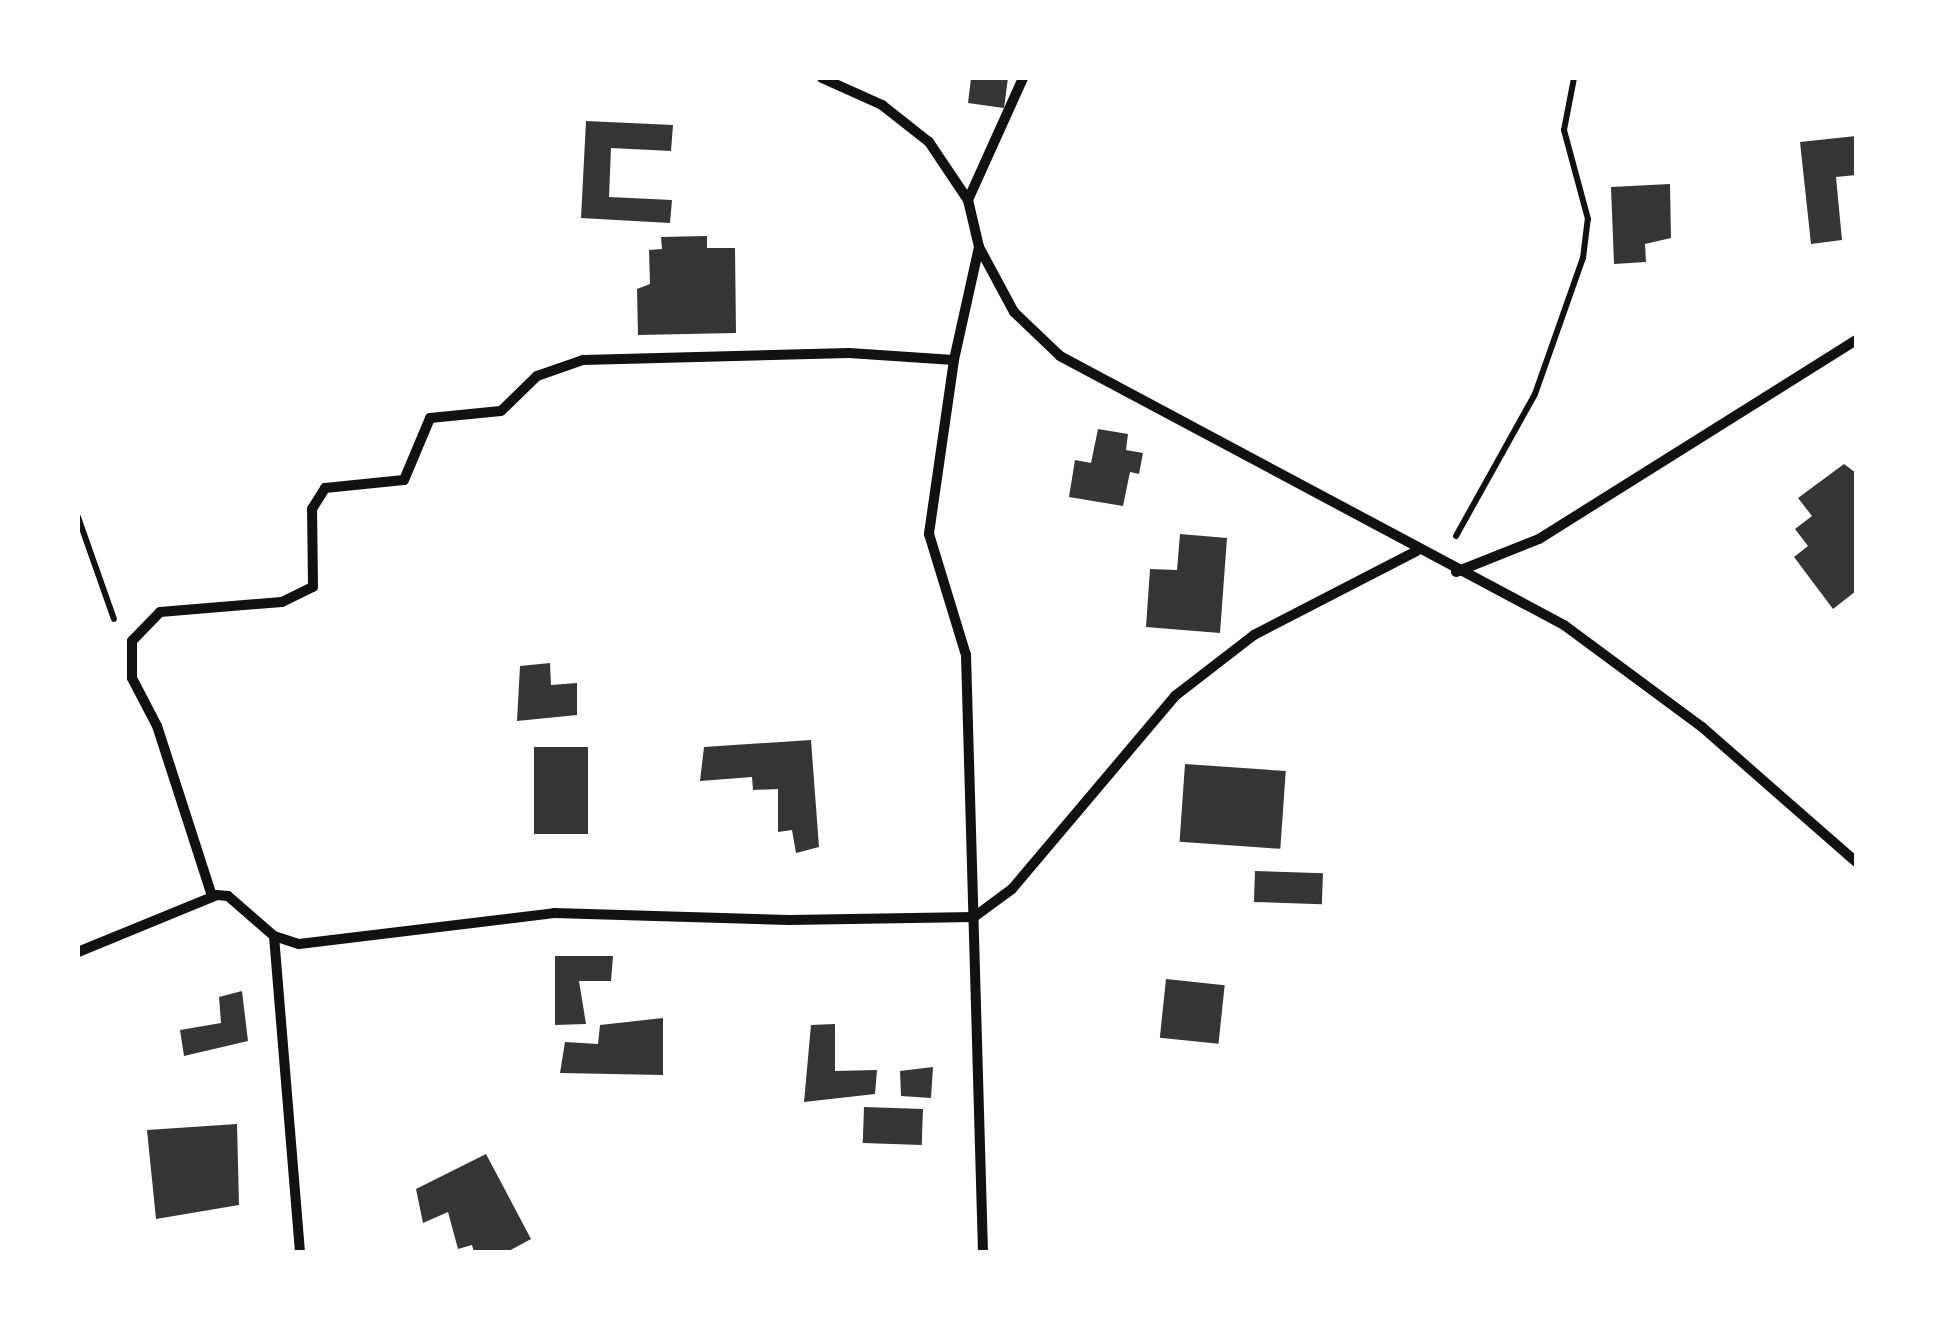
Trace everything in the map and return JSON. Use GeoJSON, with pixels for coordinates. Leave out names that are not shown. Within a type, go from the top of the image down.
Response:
{"type":"FeatureCollection","features":[{"type":"Feature","properties":{"kind":"street"},"geometry":{"type":"LineString","coordinates":[[822,78],[909,122],[968,200],[979,247],[1014,312],[1060,356],[1416,551],[1564,625],[1702,727],[1856,862]]}},
{"type":"Feature","properties":{"kind":"street"},"geometry":{"type":"LineString","coordinates":[[968,200],[1023,78]]}},
{"type":"Feature","properties":{"kind":"street"},"geometry":{"type":"LineString","coordinates":[[979,247],[954,360],[929,534],[966,654],[983,1252]]}},
{"type":"Feature","properties":{"kind":"street"},"geometry":{"type":"LineString","coordinates":[[1456,572],[1539,539],[1856,340]]}},
{"type":"Feature","properties":{"kind":"street"},"geometry":{"type":"LineString","coordinates":[[212,896],[128,658],[132,642],[160,612],[282,602],[313,587],[312,510],[325,488],[404,480],[430,418],[501,411],[538,376],[562,364],[770,353],[954,360]]}},
{"type":"Feature","properties":{"kind":"street"},"geometry":{"type":"LineString","coordinates":[[78,952],[212,896],[228,896],[274,936],[310,944],[554,912],[789,920],[974,917],[1012,890],[1175,696],[1254,634],[1416,551]]}},
{"type":"Feature","properties":{"kind":"street"},"geometry":{"type":"LineString","coordinates":[[274,936],[300,1252]]}},
{"type":"Feature","properties":{"kind":"path"},"geometry":{"type":"LineString","coordinates":[[1440,563],[1535,394],[1584,258],[1588,219],[1564,130],[1574,78]]}},
{"type":"Feature","properties":{"kind":"path"},"geometry":{"type":"LineString","coordinates":[[78,517],[128,658]]}},
{"type":"Feature","properties":{"kind":"building"},"geometry":{"type":"Polygon","coordinates":[[[971,78],[1008,78],[1004,108],[968,103],[971,78]]]}},
{"type":"Feature","properties":{"kind":"building"},"geometry":{"type":"Polygon","coordinates":[[[586,121],[673,125],[671,151],[611,148],[609,197],[672,200],[670,223],[581,218],[586,121]]]}},
{"type":"Feature","properties":{"kind":"building"},"geometry":{"type":"Polygon","coordinates":[[[1856,136],[1856,175],[1836,177],[1842,240],[1811,244],[1800,142],[1856,136]]]}},
{"type":"Feature","properties":{"kind":"building"},"geometry":{"type":"Polygon","coordinates":[[[1670,184],[1671,238],[1645,244],[1646,262],[1614,264],[1611,187],[1670,184]]]}},
{"type":"Feature","properties":{"kind":"building"},"geometry":{"type":"Polygon","coordinates":[[[707,236],[707,248],[735,248],[736,333],[638,335],[637,289],[650,284],[649,250],[662,249],[661,237],[707,236]]]}},
{"type":"Feature","properties":{"kind":"building"},"geometry":{"type":"Polygon","coordinates":[[[1098,429],[1128,434],[1126,450],[1143,453],[1139,474],[1130,472],[1123,506],[1069,497],[1075,460],[1091,463],[1098,429]]]}},
{"type":"Feature","properties":{"kind":"building"},"geometry":{"type":"Polygon","coordinates":[[[1844,464],[1856,473],[1856,591],[1833,609],[1794,557],[1808,546],[1795,529],[1812,516],[1798,498],[1844,464]]]}},
{"type":"Feature","properties":{"kind":"building"},"geometry":{"type":"Polygon","coordinates":[[[1180,534],[1227,538],[1220,633],[1146,627],[1150,569],[1177,570],[1180,534]]]}},
{"type":"Feature","properties":{"kind":"building"},"geometry":{"type":"Polygon","coordinates":[[[550,663],[551,685],[577,683],[577,715],[517,721],[520,666],[550,663]]]}},
{"type":"Feature","properties":{"kind":"building"},"geometry":{"type":"Polygon","coordinates":[[[811,740],[819,847],[796,853],[792,830],[778,832],[778,789],[753,790],[752,777],[700,781],[704,747],[811,740]]]}},
{"type":"Feature","properties":{"kind":"building"},"geometry":{"type":"Polygon","coordinates":[[[534,747],[588,747],[588,834],[534,834],[534,747]]]}},
{"type":"Feature","properties":{"kind":"building"},"geometry":{"type":"Polygon","coordinates":[[[1185,764],[1286,771],[1280,849],[1180,842],[1185,764]]]}},
{"type":"Feature","properties":{"kind":"building"},"geometry":{"type":"Polygon","coordinates":[[[1255,871],[1323,873],[1322,904],[1254,902],[1255,871]]]}},
{"type":"Feature","properties":{"kind":"building"},"geometry":{"type":"Polygon","coordinates":[[[555,956],[613,956],[611,981],[579,981],[586,1024],[555,1025],[555,956]]]}},
{"type":"Feature","properties":{"kind":"building"},"geometry":{"type":"Polygon","coordinates":[[[1166,979],[1225,985],[1219,1044],[1160,1038],[1166,979]]]}},
{"type":"Feature","properties":{"kind":"building"},"geometry":{"type":"Polygon","coordinates":[[[242,991],[248,1041],[184,1056],[180,1030],[221,1023],[219,997],[242,991]]]}},
{"type":"Feature","properties":{"kind":"building"},"geometry":{"type":"Polygon","coordinates":[[[663,1018],[663,1075],[560,1073],[565,1042],[598,1044],[600,1025],[663,1018]]]}},
{"type":"Feature","properties":{"kind":"building"},"geometry":{"type":"Polygon","coordinates":[[[835,1024],[835,1071],[877,1070],[875,1094],[804,1102],[811,1025],[835,1024]]]}},
{"type":"Feature","properties":{"kind":"building"},"geometry":{"type":"Polygon","coordinates":[[[933,1067],[931,1098],[901,1096],[900,1071],[933,1067]]]}},
{"type":"Feature","properties":{"kind":"building"},"geometry":{"type":"Polygon","coordinates":[[[864,1107],[923,1109],[922,1145],[863,1143],[864,1107]]]}},
{"type":"Feature","properties":{"kind":"building"},"geometry":{"type":"Polygon","coordinates":[[[237,1124],[239,1205],[156,1219],[147,1130],[237,1124]]]}},
{"type":"Feature","properties":{"kind":"building"},"geometry":{"type":"Polygon","coordinates":[[[486,1154],[531,1239],[507,1252],[474,1252],[472,1245],[458,1249],[448,1212],[423,1223],[416,1189],[486,1154]]]}}]}
